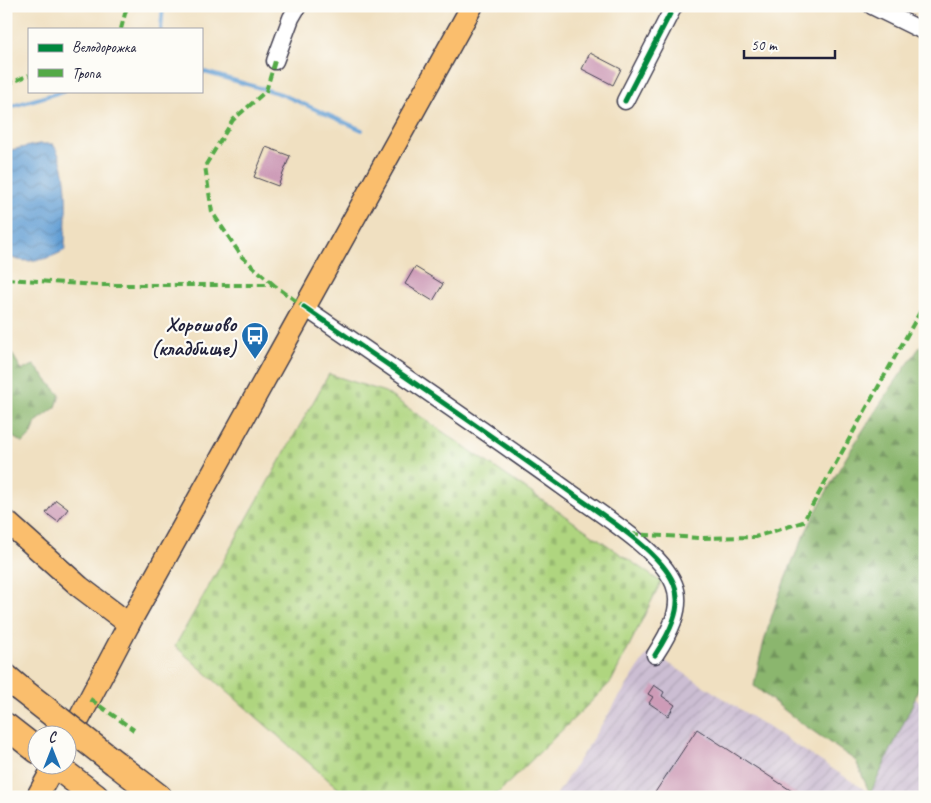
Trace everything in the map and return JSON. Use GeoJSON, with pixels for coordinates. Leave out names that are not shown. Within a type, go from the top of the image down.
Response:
{"type":"FeatureCollection","features":[{"type":"Feature","properties":{"kind":"highway"},"geometry":{"type":"LineString","coordinates":[[12,683],[159,797]]}},
{"type":"Feature","properties":{"kind":"highway"},"geometry":{"type":"LineString","coordinates":[[6,726],[28,742]]}},
{"type":"Feature","properties":{"kind":"highway"},"geometry":{"type":"LineString","coordinates":[[68,776],[95,796]]}},
{"type":"Feature","properties":{"kind":"main road"},"geometry":{"type":"LineString","coordinates":[[75,726],[129,624],[304,306],[472,6]]}},
{"type":"Feature","properties":{"kind":"main road"},"geometry":{"type":"LineString","coordinates":[[6,521],[80,587],[129,624]]}},
{"type":"Feature","properties":{"kind":"main road"},"geometry":{"type":"LineString","coordinates":[[37,797],[49,776]]}},
{"type":"Feature","properties":{"kind":"street"},"geometry":{"type":"LineString","coordinates":[[275,61],[291,18],[298,6]]}},
{"type":"Feature","properties":{"kind":"street"},"geometry":{"type":"LineString","coordinates":[[625,101],[674,6]]}},
{"type":"Feature","properties":{"kind":"street"},"geometry":{"type":"LineString","coordinates":[[872,6],[925,32]]}},
{"type":"Feature","properties":{"kind":"street"},"geometry":{"type":"LineString","coordinates":[[304,306],[542,472],[646,550],[666,570],[674,585],[676,600],[674,617],[668,635],[656,655]]}},
{"type":"Feature","properties":{"kind":"shaded area"},"geometry":{"type":"Polygon","coordinates":[[[647,654],[656,655],[870,793],[915,699],[925,704],[925,797],[555,797],[647,654]]]}},
{"type":"Feature","properties":{"kind":"green space"},"geometry":{"type":"Polygon","coordinates":[[[925,340],[925,666],[915,699],[870,794],[856,761],[797,720],[754,686],[765,639],[780,593],[798,548],[844,461],[897,379],[925,340]]]}},
{"type":"Feature","properties":{"kind":"green space"},"geometry":{"type":"Polygon","coordinates":[[[6,344],[22,370],[34,365],[60,395],[56,407],[36,422],[32,434],[23,443],[9,435],[6,430],[6,344]]]}},
{"type":"Feature","properties":{"kind":"green space"},"geometry":{"type":"Polygon","coordinates":[[[329,374],[385,392],[661,582],[611,682],[494,797],[348,797],[175,646],[329,374]]]}},
{"type":"Feature","properties":{"kind":"water"},"geometry":{"type":"Polygon","coordinates":[[[39,144],[53,144],[63,168],[66,195],[65,250],[44,259],[20,260],[6,255],[6,151],[39,144]]]}},
{"type":"Feature","properties":{"kind":"building"},"geometry":{"type":"Polygon","coordinates":[[[590,53],[621,69],[613,85],[582,69],[590,53]]]}},
{"type":"Feature","properties":{"kind":"building"},"geometry":{"type":"Polygon","coordinates":[[[266,147],[290,156],[278,186],[254,177],[266,147]]]}},
{"type":"Feature","properties":{"kind":"building"},"geometry":{"type":"Polygon","coordinates":[[[415,267],[443,284],[433,301],[405,284],[415,267]]]}},
{"type":"Feature","properties":{"kind":"building"},"geometry":{"type":"Polygon","coordinates":[[[56,500],[68,509],[58,522],[46,513],[56,500]]]}},
{"type":"Feature","properties":{"kind":"building"},"geometry":{"type":"Polygon","coordinates":[[[654,685],[664,692],[662,696],[675,705],[668,716],[649,703],[653,697],[648,694],[654,685]]]}},
{"type":"Feature","properties":{"kind":"building"},"geometry":{"type":"Polygon","coordinates":[[[697,729],[801,797],[652,797],[697,729]]]}},
{"type":"Feature","properties":{"kind":"waterway"},"geometry":{"type":"LineString","coordinates":[[161,28],[163,6]]}},
{"type":"Feature","properties":{"kind":"waterway"},"geometry":{"type":"LineString","coordinates":[[202,71],[281,94],[362,130]]}},
{"type":"Feature","properties":{"kind":"waterway"},"geometry":{"type":"LineString","coordinates":[[6,108],[61,92]]}},
{"type":"Feature","properties":{"kind":"marked path"},"geometry":{"type":"LineString","coordinates":[[121,28],[127,6]]}},
{"type":"Feature","properties":{"kind":"marked path"},"geometry":{"type":"LineString","coordinates":[[274,285],[242,257],[212,212],[205,166],[233,120],[266,91],[275,61]]}},
{"type":"Feature","properties":{"kind":"marked path"},"geometry":{"type":"LineString","coordinates":[[6,85],[28,75]]}},
{"type":"Feature","properties":{"kind":"marked path"},"geometry":{"type":"LineString","coordinates":[[6,279],[97,285],[274,285],[304,307]]}},
{"type":"Feature","properties":{"kind":"marked path"},"geometry":{"type":"LineString","coordinates":[[631,534],[699,538],[755,537],[803,522],[925,303]]}},
{"type":"Feature","properties":{"kind":"marked path"},"geometry":{"type":"LineString","coordinates":[[90,699],[134,730]]}},
{"type":"Feature","properties":{"kind":"cycle path"},"geometry":{"type":"LineString","coordinates":[[625,101],[674,6]]}},
{"type":"Feature","properties":{"kind":"cycle path"},"geometry":{"type":"LineString","coordinates":[[304,307],[625,531],[655,557],[674,584],[677,593],[676,612],[673,621],[655,655]]}},
{"type":"Feature","properties":{"kind":"place","name":"Хорошово (кладбище)"},"geometry":{"type":"Point","coordinates":[255,360]}}]}
